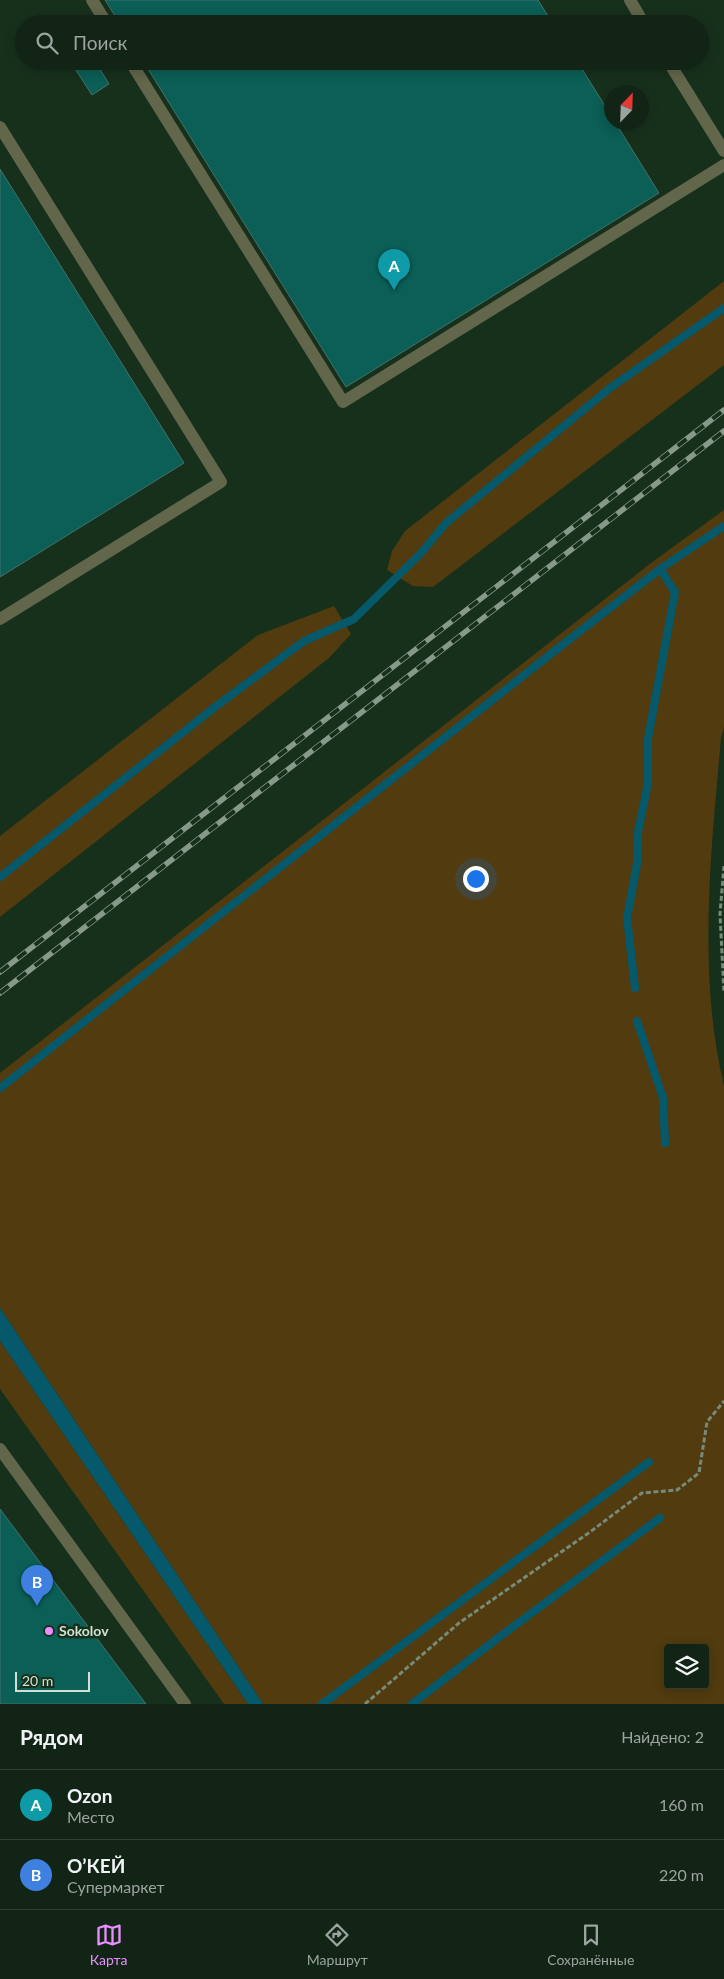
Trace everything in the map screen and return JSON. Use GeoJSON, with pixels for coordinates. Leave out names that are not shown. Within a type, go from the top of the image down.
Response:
{"type":"FeatureCollection","features":[{"type":"Feature","properties":{"kind":"lane"},"geometry":{"type":"LineString","coordinates":[[92,0],[101,15]]}},
{"type":"Feature","properties":{"kind":"lane"},"geometry":{"type":"LineString","coordinates":[[630,0],[639,15]]}},
{"type":"Feature","properties":{"kind":"lane"},"geometry":{"type":"LineString","coordinates":[[136,70],[343,402],[724,165]]}},
{"type":"Feature","properties":{"kind":"lane"},"geometry":{"type":"LineString","coordinates":[[674,70],[724,151]]}},
{"type":"Feature","properties":{"kind":"lane"},"geometry":{"type":"LineString","coordinates":[[0,127],[221,482],[0,620]]}},
{"type":"Feature","properties":{"kind":"lane"},"geometry":{"type":"LineString","coordinates":[[0,1448],[184,1704]]}},
{"type":"Feature","properties":{"kind":"path"},"geometry":{"type":"LineString","coordinates":[[724,866],[720,914],[724,993]]}},
{"type":"Feature","properties":{"kind":"path"},"geometry":{"type":"LineString","coordinates":[[365,1704],[459,1623],[590,1532],[642,1493],[678,1490],[699,1473],[707,1422],[724,1401]]}},
{"type":"Feature","properties":{"kind":"shaded area"},"geometry":{"type":"Polygon","coordinates":[[[724,281],[724,365],[433,587],[413,586],[387,570],[392,551],[405,531],[724,281]]]}},
{"type":"Feature","properties":{"kind":"shaded area"},"geometry":{"type":"Polygon","coordinates":[[[724,510],[724,727],[721,738],[710,869],[709,956],[711,1000],[724,1086],[724,1704],[263,1704],[0,1308],[0,1073],[651,563],[724,510]]]}},
{"type":"Feature","properties":{"kind":"shaded area"},"geometry":{"type":"Polygon","coordinates":[[[334,606],[351,634],[329,658],[0,917],[0,836],[258,635],[334,606]]]}},
{"type":"Feature","properties":{"kind":"shaded area"},"geometry":{"type":"Polygon","coordinates":[[[0,1341],[248,1704],[224,1704],[0,1389],[0,1341]]]}},
{"type":"Feature","properties":{"kind":"water"},"geometry":{"type":"Polygon","coordinates":[[[0,1308],[263,1704],[248,1704],[0,1341],[0,1308]]]}},
{"type":"Feature","properties":{"kind":"building"},"geometry":{"type":"Polygon","coordinates":[[[105,0],[538,0],[547,15],[114,15],[105,0]]]}},
{"type":"Feature","properties":{"kind":"building"},"geometry":{"type":"Polygon","coordinates":[[[76,70],[100,70],[109,84],[92,95],[76,70]]]}},
{"type":"Feature","properties":{"kind":"building"},"geometry":{"type":"Polygon","coordinates":[[[149,70],[583,70],[604,104],[604,130],[620,130],[659,193],[346,387],[149,70]]]}},
{"type":"Feature","properties":{"kind":"building"},"geometry":{"type":"Polygon","coordinates":[[[0,169],[184,463],[0,577],[0,169]]]}},
{"type":"Feature","properties":{"kind":"building"},"geometry":{"type":"Polygon","coordinates":[[[0,1509],[146,1704],[0,1704],[0,1509]]]}},
{"type":"Feature","properties":{"kind":"waterway"},"geometry":{"type":"LineString","coordinates":[[0,877],[215,707],[304,641],[354,619],[421,553],[446,523],[610,388],[724,308]]}},
{"type":"Feature","properties":{"kind":"waterway"},"geometry":{"type":"LineString","coordinates":[[0,1088],[660,569],[724,526]]}},
{"type":"Feature","properties":{"kind":"waterway"},"geometry":{"type":"LineString","coordinates":[[635,988],[627,918],[637,864],[638,832],[648,783],[648,738],[675,592],[660,569]]}},
{"type":"Feature","properties":{"kind":"waterway"},"geometry":{"type":"LineString","coordinates":[[637,1021],[663,1098],[665,1143]]}},
{"type":"Feature","properties":{"kind":"waterway"},"geometry":{"type":"LineString","coordinates":[[322,1704],[649,1462]]}},
{"type":"Feature","properties":{"kind":"waterway"},"geometry":{"type":"LineString","coordinates":[[412,1704],[660,1518]]}},
{"type":"Feature","properties":{"kind":"railway"},"geometry":{"type":"LineString","coordinates":[[0,972],[724,410]]}},
{"type":"Feature","properties":{"kind":"railway"},"geometry":{"type":"LineString","coordinates":[[0,993],[724,431]]}},
{"type":"Feature","properties":{"kind":"place","name":"Ozon"},"geometry":{"type":"Point","coordinates":[394,290]}},
{"type":"Feature","properties":{"kind":"place","name":"О’КЕЙ"},"geometry":{"type":"Point","coordinates":[37,1606]}},
{"type":"Feature","properties":{"kind":"place","name":"Sokolov"},"geometry":{"type":"Point","coordinates":[49,1631]}}]}
